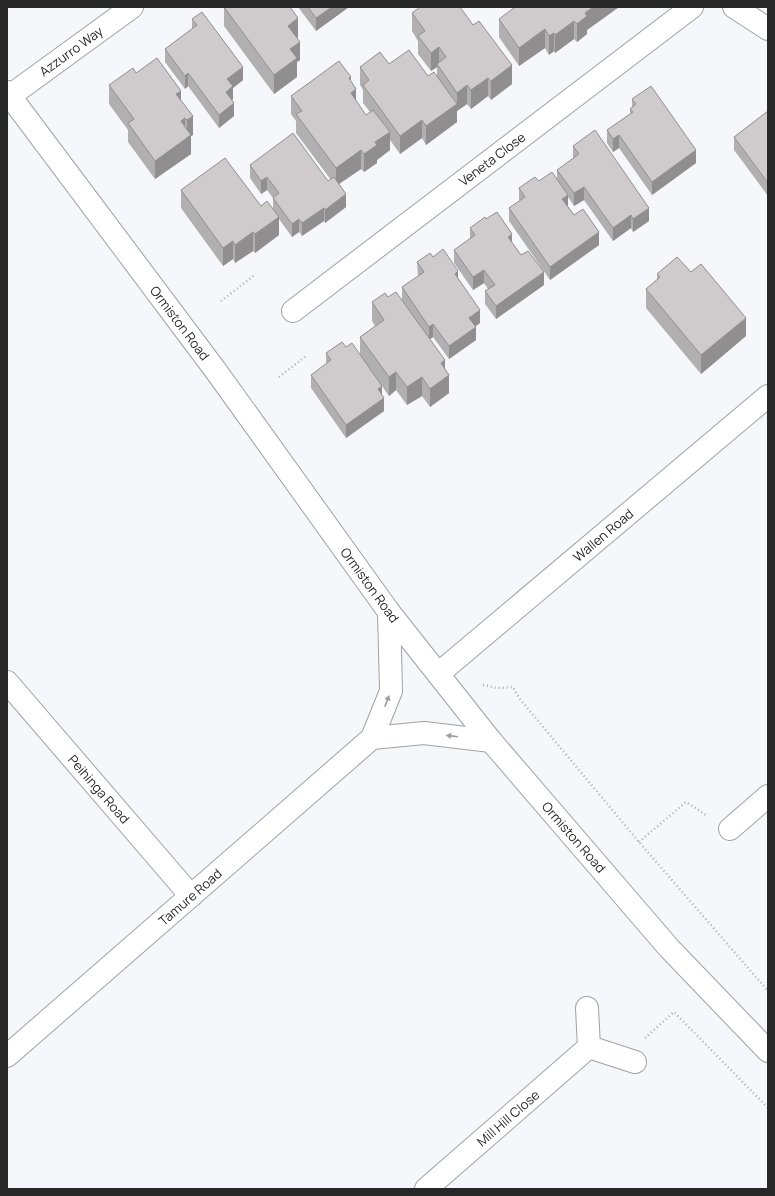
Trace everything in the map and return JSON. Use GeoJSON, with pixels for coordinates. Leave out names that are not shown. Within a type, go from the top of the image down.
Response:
{"type":"FeatureCollection","features":[{"type":"Feature","properties":{"kind":"street","name":"Azzurro Way"},"geometry":{"type":"LineString","coordinates":[[8,95],[132,7]]}},
{"type":"Feature","properties":{"kind":"street","name":"Veneta Close"},"geometry":{"type":"LineString","coordinates":[[293,312],[692,7]]}},
{"type":"Feature","properties":{"kind":"street"},"geometry":{"type":"LineString","coordinates":[[734,7],[768,29]]}},
{"type":"Feature","properties":{"kind":"street","name":"Ormiston Road"},"geometry":{"type":"LineString","coordinates":[[8,95],[216,371],[389,612],[491,741],[669,948],[768,1051]]}},
{"type":"Feature","properties":{"kind":"street","name":"Wallen Road"},"geometry":{"type":"LineString","coordinates":[[438,674],[768,396]]}},
{"type":"Feature","properties":{"kind":"street","name":"Tamure Road"},"geometry":{"type":"LineString","coordinates":[[7,1056],[372,738],[391,691],[389,612]]}},
{"type":"Feature","properties":{"kind":"street","name":"Peihinga Road"},"geometry":{"type":"LineString","coordinates":[[7,682],[191,896]]}},
{"type":"Feature","properties":{"kind":"street"},"geometry":{"type":"LineString","coordinates":[[372,738],[424,733],[491,741]]}},
{"type":"Feature","properties":{"kind":"street"},"geometry":{"type":"LineString","coordinates":[[730,829],[768,796]]}},
{"type":"Feature","properties":{"kind":"street"},"geometry":{"type":"LineString","coordinates":[[587,1008],[590,1047],[635,1062]]}},
{"type":"Feature","properties":{"kind":"street","name":"Mill Hill Close"},"geometry":{"type":"LineString","coordinates":[[426,1189],[590,1047]]}},
{"type":"Feature","properties":{"kind":"path"},"geometry":{"type":"LineString","coordinates":[[221,301],[256,274]]}},
{"type":"Feature","properties":{"kind":"path"},"geometry":{"type":"LineString","coordinates":[[279,377],[306,356]]}},
{"type":"Feature","properties":{"kind":"path"},"geometry":{"type":"LineString","coordinates":[[496,688],[513,687],[519,698],[639,842],[768,991]]}},
{"type":"Feature","properties":{"kind":"path"},"geometry":{"type":"LineString","coordinates":[[639,842],[686,802],[730,829]]}},
{"type":"Feature","properties":{"kind":"path"},"geometry":{"type":"LineString","coordinates":[[641,1041],[674,1012],[768,1108]]}},
{"type":"Feature","properties":{"kind":"building"},"geometry":{"type":"Polygon","coordinates":[[[224,7],[290,7],[298,18],[288,26],[300,42],[290,49],[297,58],[274,75],[224,7]]]}},
{"type":"Feature","properties":{"kind":"building"},"geometry":{"type":"Polygon","coordinates":[[[308,7],[332,7],[316,18],[308,7]]]}},
{"type":"Feature","properties":{"kind":"building"},"geometry":{"type":"Polygon","coordinates":[[[420,7],[460,7],[473,25],[479,21],[512,65],[491,81],[488,78],[471,90],[467,85],[457,93],[437,64],[446,57],[439,47],[431,53],[418,36],[425,31],[412,13],[420,7]]]}},
{"type":"Feature","properties":{"kind":"building"},"geometry":{"type":"Polygon","coordinates":[[[515,7],[593,7],[585,13],[587,16],[577,24],[574,21],[555,35],[554,33],[549,36],[545,29],[519,48],[499,19],[515,7]]]}},
{"type":"Feature","properties":{"kind":"building"},"geometry":{"type":"Polygon","coordinates":[[[202,12],[243,67],[227,79],[233,86],[226,92],[234,103],[219,115],[188,73],[185,76],[165,49],[197,25],[192,19],[202,12]]]}},
{"type":"Feature","properties":{"kind":"building"},"geometry":{"type":"Polygon","coordinates":[[[409,50],[428,76],[434,72],[457,104],[426,126],[422,120],[400,136],[363,85],[369,80],[360,67],[380,52],[389,64],[409,50]]]}},
{"type":"Feature","properties":{"kind":"building"},"geometry":{"type":"Polygon","coordinates":[[[157,58],[181,91],[176,94],[193,116],[187,120],[185,118],[181,121],[191,135],[155,161],[128,123],[134,119],[109,85],[133,68],[136,73],[157,58]]]}},
{"type":"Feature","properties":{"kind":"building"},"geometry":{"type":"Polygon","coordinates":[[[339,61],[351,77],[349,78],[356,89],[351,93],[366,115],[373,110],[390,132],[375,142],[377,145],[364,154],[361,150],[336,168],[296,114],[302,111],[291,96],[339,61]]]}},
{"type":"Feature","properties":{"kind":"building"},"geometry":{"type":"Polygon","coordinates":[[[651,86],[696,150],[652,182],[619,135],[613,139],[607,130],[633,112],[630,109],[636,104],[632,99],[651,86]]]}},
{"type":"Feature","properties":{"kind":"building"},"geometry":{"type":"Polygon","coordinates":[[[768,111],[768,183],[734,137],[768,111]]]}},
{"type":"Feature","properties":{"kind":"building"},"geometry":{"type":"Polygon","coordinates":[[[595,130],[649,208],[633,219],[631,215],[613,228],[584,187],[574,193],[557,170],[579,154],[573,146],[595,130]]]}},
{"type":"Feature","properties":{"kind":"building"},"geometry":{"type":"Polygon","coordinates":[[[293,133],[328,181],[334,177],[346,194],[325,210],[324,208],[302,223],[299,219],[292,224],[273,198],[279,193],[267,177],[261,181],[250,165],[293,133]]]}},
{"type":"Feature","properties":{"kind":"building"},"geometry":{"type":"Polygon","coordinates":[[[225,158],[261,206],[267,201],[279,217],[255,234],[253,232],[235,245],[233,241],[223,248],[181,190],[225,158]]]}},
{"type":"Feature","properties":{"kind":"building"},"geometry":{"type":"Polygon","coordinates":[[[552,172],[568,195],[562,199],[574,215],[583,209],[599,232],[550,267],[509,208],[525,197],[519,188],[535,177],[539,181],[552,172]]]}},
{"type":"Feature","properties":{"kind":"building"},"geometry":{"type":"Polygon","coordinates":[[[497,212],[512,234],[508,237],[521,255],[528,251],[544,272],[496,306],[485,291],[495,285],[484,270],[473,277],[454,250],[475,235],[470,228],[485,217],[486,219],[497,212]]]}},
{"type":"Feature","properties":{"kind":"building"},"geometry":{"type":"Polygon","coordinates":[[[443,249],[458,271],[455,274],[480,310],[469,318],[476,327],[449,346],[433,324],[429,327],[402,287],[424,272],[417,262],[430,253],[433,257],[443,249]]]}},
{"type":"Feature","properties":{"kind":"building"},"geometry":{"type":"Polygon","coordinates":[[[677,257],[691,272],[701,264],[746,318],[701,355],[646,289],[660,277],[657,274],[677,257]]]}},
{"type":"Feature","properties":{"kind":"building"},"geometry":{"type":"Polygon","coordinates":[[[396,292],[445,360],[441,363],[449,375],[430,389],[422,377],[407,387],[396,372],[389,377],[360,337],[384,320],[372,302],[385,293],[388,297],[396,292]]]}},
{"type":"Feature","properties":{"kind":"building"},"geometry":{"type":"Polygon","coordinates":[[[342,342],[346,347],[352,343],[382,386],[378,389],[384,398],[346,425],[311,375],[331,360],[326,353],[342,342]]]}}]}
